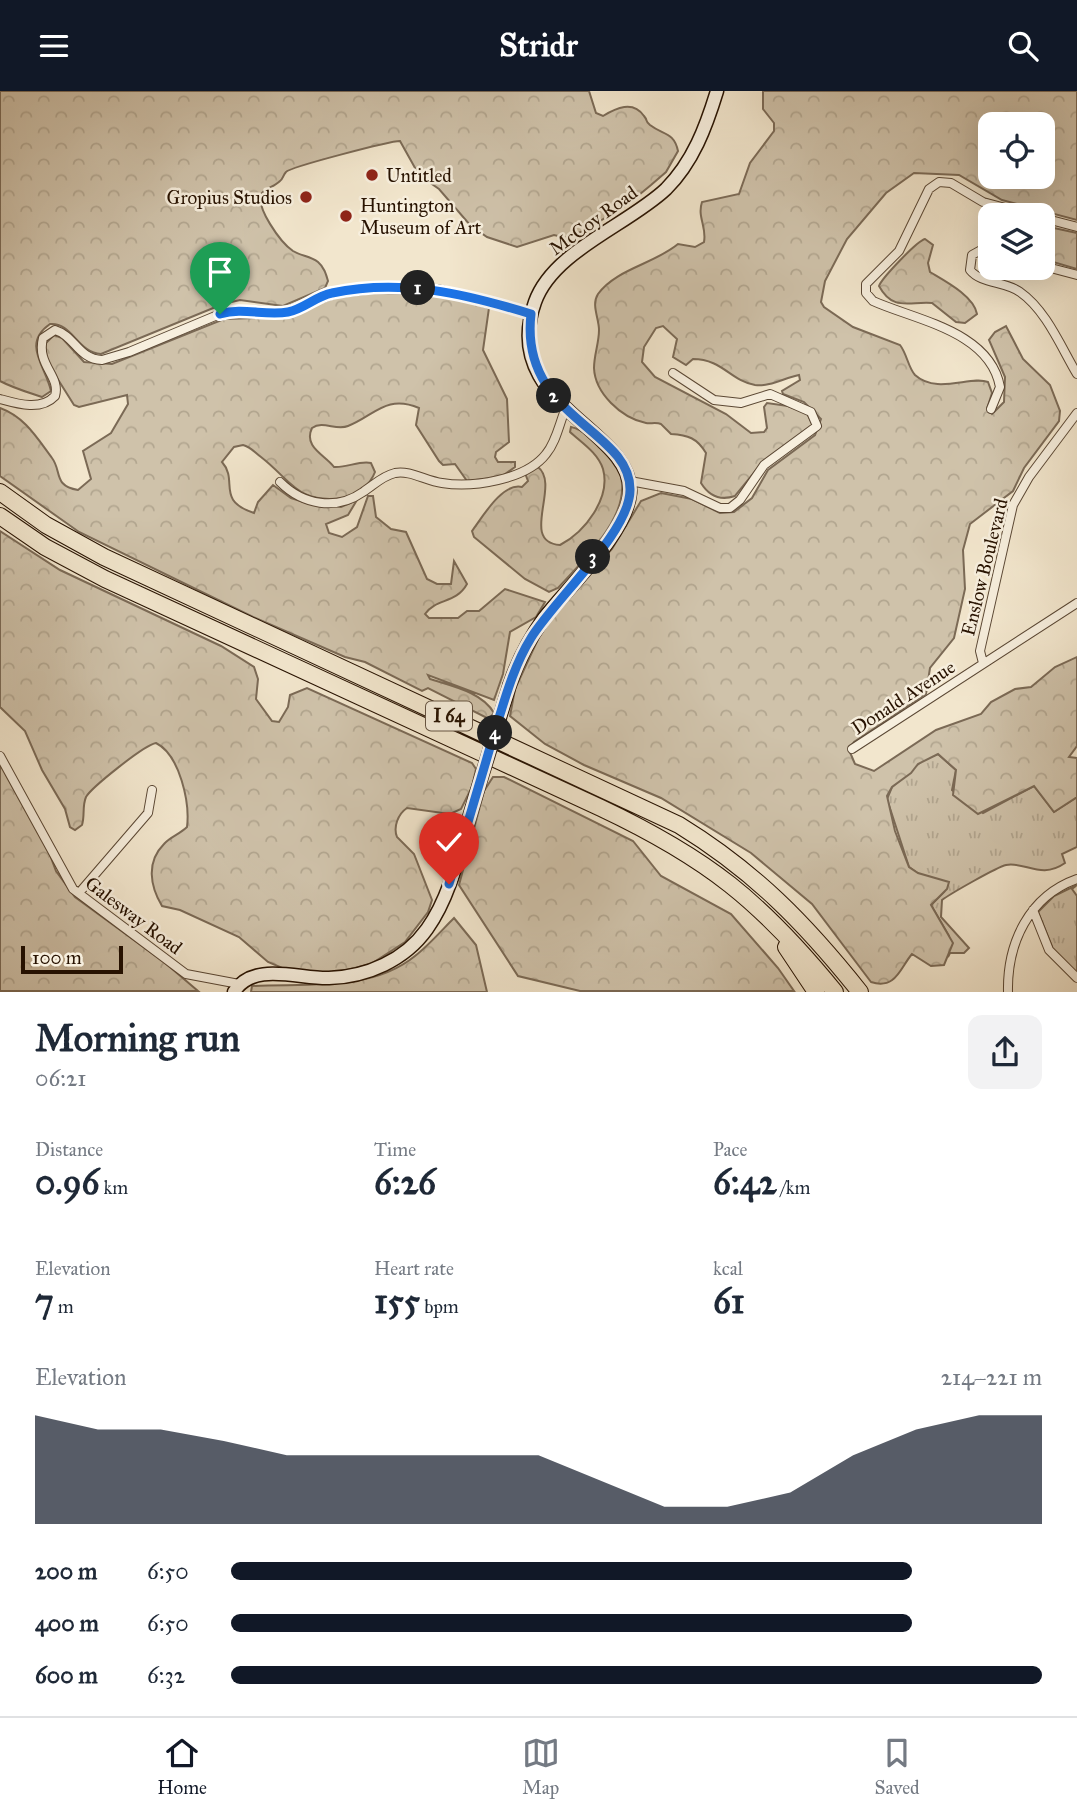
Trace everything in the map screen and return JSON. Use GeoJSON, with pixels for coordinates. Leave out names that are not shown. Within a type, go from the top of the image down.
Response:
{"type":"FeatureCollection","features":[{"type":"Feature","properties":{"kind":"highway","name":"I 64"},"geometry":{"type":"LineString","coordinates":[[0,492],[46,525],[104,557],[679,825],[720,851],[766,886],[814,936],[860,992]]}},
{"type":"Feature","properties":{"kind":"highway","name":"I 64"},"geometry":{"type":"LineString","coordinates":[[0,516],[44,547],[105,579],[642,828],[699,860],[738,888],[787,935],[835,992]]}},
{"type":"Feature","properties":{"kind":"highway"},"geometry":{"type":"LineString","coordinates":[[738,888],[794,959],[816,992]]}},
{"type":"Feature","properties":{"kind":"street","name":"McCoy Road"},"geometry":{"type":"LineString","coordinates":[[630,481],[615,453],[565,410],[537,368],[530,337],[531,314],[542,287],[553,273],[648,204],[674,180],[695,150],[717,91]]}},
{"type":"Feature","properties":{"kind":"street"},"geometry":{"type":"LineString","coordinates":[[987,203],[950,183],[939,182],[929,190],[899,251],[866,284],[866,293],[873,301],[947,329],[990,363],[1000,387],[991,409]]}},
{"type":"Feature","properties":{"kind":"street"},"geometry":{"type":"LineString","coordinates":[[1055,221],[1077,227]]}},
{"type":"Feature","properties":{"kind":"street"},"geometry":{"type":"LineString","coordinates":[[978,253],[974,253],[969,262],[970,270],[978,277]]}},
{"type":"Feature","properties":{"kind":"street"},"geometry":{"type":"LineString","coordinates":[[1055,269],[1077,275]]}},
{"type":"Feature","properties":{"kind":"street"},"geometry":{"type":"LineString","coordinates":[[988,280],[1011,286],[1028,298],[1077,373]]}},
{"type":"Feature","properties":{"kind":"street"},"geometry":{"type":"LineString","coordinates":[[0,399],[34,405],[49,402],[55,396],[57,387],[41,352],[43,338],[55,330],[62,333],[85,356],[102,359],[119,356],[229,311],[285,312],[332,293],[383,288],[449,291],[531,314]]}},
{"type":"Feature","properties":{"kind":"street"},"geometry":{"type":"LineString","coordinates":[[236,988],[258,975],[343,977],[367,971],[398,957],[421,936],[437,912],[512,677],[543,620],[621,521],[628,506],[630,481],[662,484],[720,507],[730,508],[740,500],[764,465],[817,426],[811,412],[770,394],[741,403],[720,402],[704,395],[673,373]]}},
{"type":"Feature","properties":{"kind":"street"},"geometry":{"type":"LineString","coordinates":[[281,482],[302,498],[333,504],[355,498],[393,474],[403,473],[461,485],[493,483],[544,457],[554,441],[565,410]]}},
{"type":"Feature","properties":{"kind":"street","name":"Enslow Boulevard"},"geometry":{"type":"LineString","coordinates":[[983,663],[980,651],[1013,505],[1023,485],[1077,413]]}},
{"type":"Feature","properties":{"kind":"street","name":"Donald Avenue"},"geometry":{"type":"LineString","coordinates":[[852,749],[1077,603]]}},
{"type":"Feature","properties":{"kind":"street","name":"Galesway Road"},"geometry":{"type":"LineString","coordinates":[[0,756],[41,825],[67,883],[186,974],[236,988]]}},
{"type":"Feature","properties":{"kind":"street"},"geometry":{"type":"LineString","coordinates":[[79,893],[148,813],[152,790]]}},
{"type":"Feature","properties":{"kind":"street"},"geometry":{"type":"LineString","coordinates":[[1008,992],[1012,949],[1033,910],[1052,891],[1077,879]]}},
{"type":"Feature","properties":{"kind":"street"},"geometry":{"type":"LineString","coordinates":[[1033,910],[1049,950],[1077,978]]}},
{"type":"Feature","properties":{"kind":"green space"},"geometry":{"type":"Polygon","coordinates":[[[0,91],[589,91],[596,113],[603,116],[619,108],[635,108],[650,125],[674,140],[678,151],[666,172],[651,185],[628,204],[585,230],[567,238],[554,235],[517,247],[487,237],[470,225],[439,189],[419,175],[400,141],[292,169],[286,172],[278,183],[262,193],[262,206],[270,224],[288,247],[322,266],[328,281],[325,288],[283,306],[240,300],[223,304],[101,354],[86,349],[64,328],[50,324],[37,339],[36,347],[51,391],[42,397],[0,381],[0,91]]]}},
{"type":"Feature","properties":{"kind":"green space"},"geometry":{"type":"Polygon","coordinates":[[[763,91],[1077,91],[1077,220],[1055,214],[1055,203],[1013,203],[983,189],[1055,189],[1055,112],[978,112],[978,186],[959,175],[914,173],[886,193],[847,239],[825,281],[821,302],[824,307],[853,327],[900,345],[915,375],[924,381],[933,384],[988,382],[992,393],[987,409],[992,414],[1004,402],[1005,377],[989,340],[995,332],[1006,326],[1023,359],[1050,385],[1060,411],[1059,421],[1024,468],[1013,491],[970,524],[963,550],[965,589],[954,638],[930,668],[926,694],[854,742],[849,750],[855,764],[874,771],[936,730],[981,714],[991,702],[1015,689],[1031,687],[1055,667],[1077,657],[1077,746],[1069,757],[1077,758],[1077,797],[1054,812],[1034,786],[978,814],[953,795],[956,770],[938,754],[918,764],[911,773],[892,787],[887,796],[895,831],[909,867],[918,873],[949,882],[947,889],[931,905],[953,943],[944,965],[931,966],[912,954],[892,980],[879,984],[871,982],[812,904],[751,853],[661,798],[584,765],[545,744],[510,716],[515,689],[539,637],[554,614],[612,549],[641,501],[661,493],[692,499],[720,513],[734,512],[752,498],[768,470],[815,435],[821,419],[804,402],[783,394],[782,391],[800,380],[799,375],[772,384],[755,385],[703,360],[693,359],[686,365],[673,357],[677,339],[663,326],[656,328],[644,347],[642,362],[655,377],[726,414],[751,433],[764,432],[767,428],[764,407],[767,403],[788,406],[807,413],[812,423],[811,428],[757,469],[735,496],[715,496],[701,483],[706,453],[699,444],[687,436],[671,434],[661,424],[627,416],[604,395],[595,377],[599,325],[595,307],[598,294],[615,278],[678,244],[695,247],[704,242],[702,202],[739,194],[750,163],[774,131],[774,123],[763,109],[763,91]]]}},
{"type":"Feature","properties":{"kind":"green space"},"geometry":{"type":"Polygon","coordinates":[[[1055,228],[1077,233],[1077,269],[1055,263],[1055,228]]]}},
{"type":"Feature","properties":{"kind":"green space"},"geometry":{"type":"Polygon","coordinates":[[[925,239],[933,245],[928,263],[930,272],[958,290],[975,307],[977,314],[965,323],[956,322],[932,303],[896,302],[884,294],[879,286],[900,260],[925,239]]]}},
{"type":"Feature","properties":{"kind":"green space"},"geometry":{"type":"Polygon","coordinates":[[[374,293],[445,295],[489,308],[483,350],[507,399],[509,442],[496,452],[495,457],[498,462],[515,462],[515,467],[501,477],[467,481],[455,464],[443,465],[439,461],[416,425],[419,408],[398,403],[381,408],[348,426],[321,425],[312,428],[310,440],[313,446],[334,467],[371,463],[375,472],[358,492],[348,497],[328,499],[305,494],[243,445],[234,447],[222,462],[229,476],[231,496],[242,508],[254,513],[258,502],[273,485],[291,498],[310,504],[341,507],[357,500],[348,515],[326,524],[329,533],[342,537],[357,527],[368,496],[373,496],[376,517],[391,529],[406,532],[427,579],[437,584],[451,584],[454,561],[467,584],[457,595],[430,609],[425,614],[429,618],[458,618],[467,611],[479,611],[505,589],[545,602],[536,617],[510,632],[503,674],[494,700],[428,675],[430,679],[466,691],[482,700],[494,713],[489,719],[428,688],[422,691],[365,662],[345,657],[253,617],[79,532],[0,476],[0,408],[17,417],[30,429],[55,463],[61,482],[78,490],[91,479],[83,451],[111,433],[128,404],[127,395],[79,407],[74,405],[47,362],[45,344],[54,335],[62,338],[84,362],[112,364],[224,319],[291,317],[330,298],[374,293]]]}},
{"type":"Feature","properties":{"kind":"green space"},"geometry":{"type":"Polygon","coordinates":[[[571,427],[590,436],[606,451],[618,469],[622,487],[619,506],[599,542],[558,588],[549,592],[525,579],[474,537],[472,531],[501,495],[515,487],[522,487],[528,481],[525,473],[538,467],[544,475],[545,486],[542,534],[548,542],[560,545],[587,523],[600,502],[603,469],[589,449],[570,432],[571,427]]]}},
{"type":"Feature","properties":{"kind":"green space"},"geometry":{"type":"Polygon","coordinates":[[[0,531],[60,570],[221,646],[254,667],[258,679],[256,699],[272,721],[279,722],[288,707],[290,695],[307,688],[472,763],[476,769],[472,787],[461,809],[450,814],[407,808],[397,821],[397,837],[414,854],[432,900],[428,912],[405,942],[371,964],[338,972],[294,973],[268,962],[239,937],[180,910],[162,906],[153,882],[154,858],[166,842],[187,827],[188,817],[182,780],[171,758],[156,743],[107,776],[90,792],[85,800],[82,825],[75,830],[70,827],[65,809],[42,770],[25,731],[0,707],[0,531]]]}},
{"type":"Feature","properties":{"kind":"green space"},"geometry":{"type":"Polygon","coordinates":[[[938,754],[956,770],[952,790],[983,813],[1034,786],[1054,812],[1077,797],[1077,847],[1062,854],[1065,863],[1048,870],[1006,865],[942,900],[941,917],[969,948],[964,953],[950,953],[948,957],[949,936],[931,905],[944,892],[909,867],[887,799],[892,787],[924,759],[938,754]]]}},
{"type":"Feature","properties":{"kind":"green space"},"geometry":{"type":"Polygon","coordinates":[[[0,761],[44,839],[56,871],[75,897],[164,962],[198,991],[0,991],[0,761]]]}},
{"type":"Feature","properties":{"kind":"green space"},"geometry":{"type":"Polygon","coordinates":[[[493,777],[504,777],[633,841],[661,876],[731,914],[778,968],[794,991],[580,991],[518,976],[459,885],[484,791],[493,777]]]}},
{"type":"Feature","properties":{"kind":"green space"},"geometry":{"type":"Polygon","coordinates":[[[1077,885],[1072,889],[1077,896],[1077,973],[1053,949],[1038,912],[1054,896],[1077,885]]]}},
{"type":"Feature","properties":{"kind":"green space"},"geometry":{"type":"Polygon","coordinates":[[[454,918],[476,945],[487,992],[251,992],[252,986],[358,981],[398,968],[415,956],[454,918]]]}},
{"type":"Feature","properties":{"kind":"place","name":"Untitled"},"geometry":{"type":"Point","coordinates":[372,175]}},
{"type":"Feature","properties":{"kind":"place","name":"Gropius Studios"},"geometry":{"type":"Point","coordinates":[306,197]}},
{"type":"Feature","properties":{"kind":"place","name":"Huntington Museum of Art"},"geometry":{"type":"Point","coordinates":[346,216]}},
{"type":"Feature","properties":{"kind":"route"},"geometry":{"type":"LineString","coordinates":[[220,314],[235,310],[270,313],[292,311],[332,293],[400,288],[438,289],[460,293],[531,314],[530,337],[533,353],[545,383],[565,410],[607,444],[626,468],[630,489],[625,515],[543,620],[518,663],[449,884]]}}]}
